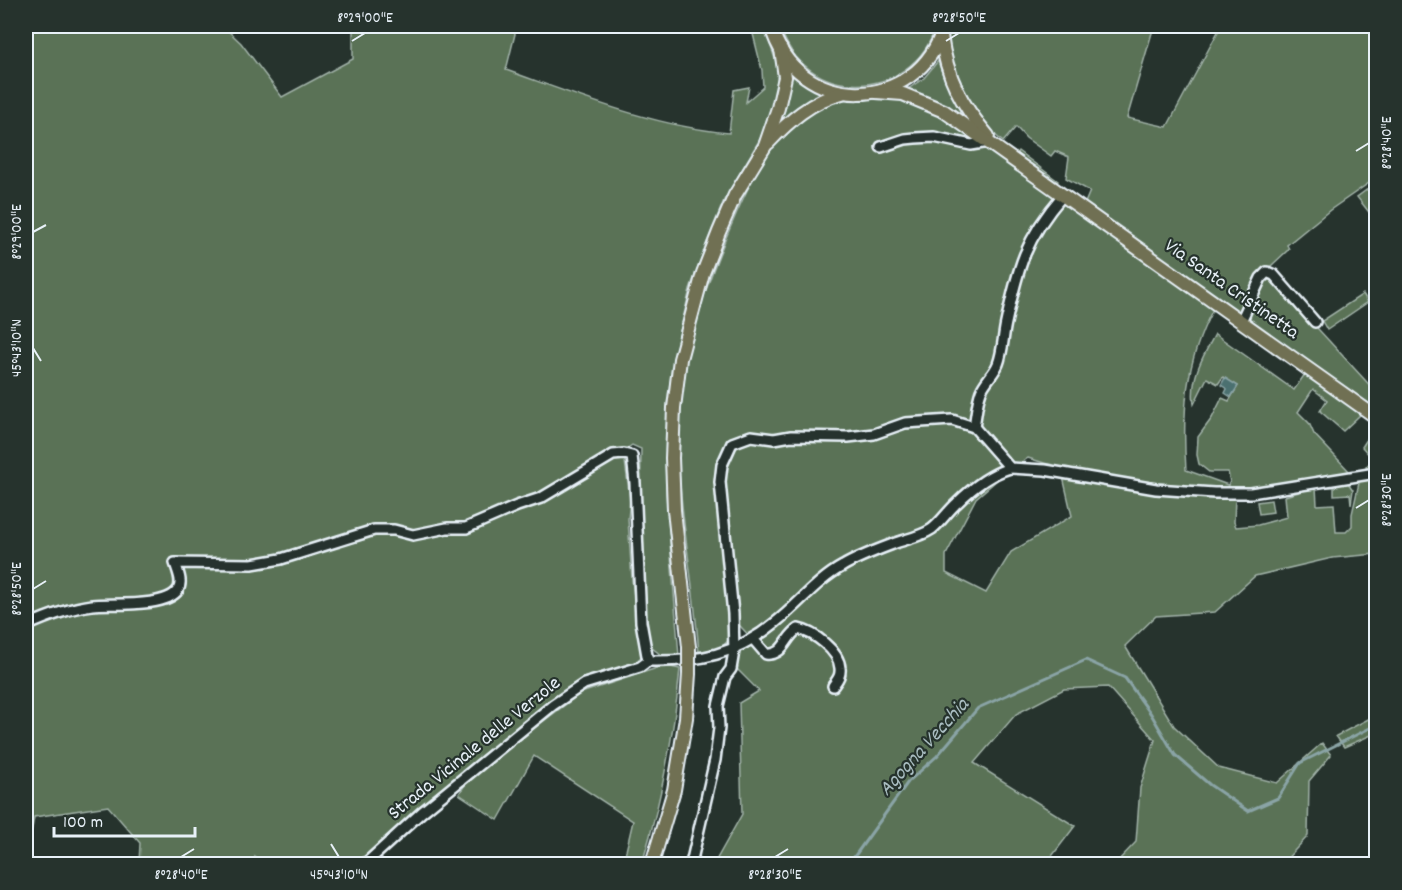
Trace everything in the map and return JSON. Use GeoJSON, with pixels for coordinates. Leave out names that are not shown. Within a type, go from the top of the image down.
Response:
{"type":"FeatureCollection","features":[{"type":"Feature","properties":{"kind":"main road"},"geometry":{"type":"LineString","coordinates":[[771,26],[781,49],[793,66],[809,79],[826,88],[845,93]]}},
{"type":"Feature","properties":{"kind":"main road"},"geometry":{"type":"LineString","coordinates":[[652,864],[674,790],[686,718],[689,647],[674,510],[672,458],[674,408],[680,359],[703,273],[735,195],[765,146],[791,119],[829,96],[876,92],[903,81],[919,69],[932,53],[942,31]]}},
{"type":"Feature","properties":{"kind":"main road","name":"Via Santa Cristinetta"},"geometry":{"type":"LineString","coordinates":[[942,31],[947,66],[959,97],[970,114],[1001,150]]}},
{"type":"Feature","properties":{"kind":"main road"},"geometry":{"type":"LineString","coordinates":[[765,146],[778,108],[785,77],[781,49]]}},
{"type":"Feature","properties":{"kind":"main road","name":"Via Santa Cristinetta"},"geometry":{"type":"LineString","coordinates":[[876,92],[903,94],[944,111],[1377,417]]}},
{"type":"Feature","properties":{"kind":"street"},"geometry":{"type":"LineString","coordinates":[[881,147],[905,139],[934,137],[971,145],[989,142]]}},
{"type":"Feature","properties":{"kind":"street"},"geometry":{"type":"LineString","coordinates":[[974,427],[982,390],[991,379],[999,362],[1018,272],[1027,246],[1044,217],[1063,195]]}},
{"type":"Feature","properties":{"kind":"street"},"geometry":{"type":"LineString","coordinates":[[1241,321],[1261,278],[1267,272],[1274,275],[1315,322]]}},
{"type":"Feature","properties":{"kind":"street"},"geometry":{"type":"LineString","coordinates":[[691,864],[715,760],[719,728],[718,706],[725,677],[731,669],[734,648],[734,614],[720,482],[722,465],[732,443],[751,436],[774,439],[791,436],[848,438],[874,434],[905,423],[952,420],[974,427],[1010,468]]}},
{"type":"Feature","properties":{"kind":"street"},"geometry":{"type":"LineString","coordinates":[[26,626],[92,605],[125,605],[167,598],[178,591],[180,581],[175,563],[252,564],[281,559],[374,530],[394,530],[413,535],[447,528],[466,528],[542,498],[614,455],[624,454],[632,456],[641,622],[648,661],[710,658],[753,639],[777,622],[816,585],[842,566],[933,528],[973,489],[994,474],[1010,468],[1045,470],[1156,489],[1214,493],[1251,493],[1377,473]]}},
{"type":"Feature","properties":{"kind":"street"},"geometry":{"type":"LineString","coordinates":[[753,639],[766,654],[772,655],[782,650],[790,634],[798,629],[808,631],[836,656],[841,667],[840,677],[833,686]]}},
{"type":"Feature","properties":{"kind":"street","name":"Strada Vicinale delle Verzole"},"geometry":{"type":"LineString","coordinates":[[365,864],[422,812],[553,705],[584,684],[640,667],[648,661]]}},
{"type":"Feature","properties":{"kind":"green space"},"geometry":{"type":"Polygon","coordinates":[[[26,26],[223,26],[241,43],[282,97],[353,59],[353,26],[517,26],[506,70],[588,100],[644,117],[729,133],[734,90],[749,87],[746,102],[763,87],[762,70],[751,26],[764,26],[778,68],[775,102],[760,139],[724,200],[690,289],[673,361],[667,404],[666,493],[679,656],[661,655],[651,647],[642,574],[641,449],[632,445],[625,450],[624,454],[630,499],[628,519],[632,580],[641,657],[634,663],[582,682],[492,747],[419,807],[357,864],[265,864],[255,857],[256,864],[139,864],[140,843],[108,806],[34,817],[26,864],[26,26]]]}},
{"type":"Feature","properties":{"kind":"green space"},"geometry":{"type":"Polygon","coordinates":[[[780,26],[936,26],[923,51],[905,70],[882,81],[858,84],[833,81],[811,70],[792,52],[780,26]]]}},
{"type":"Feature","properties":{"kind":"green space"},"geometry":{"type":"Polygon","coordinates":[[[955,26],[1154,26],[1127,118],[1167,127],[1221,26],[1376,26],[1376,178],[1330,210],[1287,245],[1289,249],[1271,266],[1262,271],[1240,313],[1085,203],[1090,191],[1066,178],[1069,157],[1055,151],[1051,156],[1026,138],[1016,127],[1003,142],[990,130],[958,87],[946,43],[955,26]]]}},
{"type":"Feature","properties":{"kind":"green space"},"geometry":{"type":"Polygon","coordinates":[[[938,61],[944,78],[962,111],[960,113],[939,101],[908,89],[924,78],[938,61]]]}},
{"type":"Feature","properties":{"kind":"green space"},"geometry":{"type":"Polygon","coordinates":[[[789,70],[806,85],[823,93],[778,123],[789,70]]]}},
{"type":"Feature","properties":{"kind":"green space"},"geometry":{"type":"Polygon","coordinates":[[[893,95],[925,106],[977,138],[965,139],[970,149],[991,149],[1213,309],[1196,348],[1191,368],[1185,408],[1186,470],[1228,485],[1230,482],[1228,472],[1209,472],[1199,464],[1197,455],[1198,437],[1212,418],[1222,398],[1229,401],[1238,386],[1223,377],[1218,384],[1207,378],[1194,404],[1196,376],[1215,334],[1294,390],[1305,374],[1361,414],[1343,431],[1320,411],[1327,400],[1313,389],[1298,412],[1309,423],[1314,434],[1350,472],[1348,473],[1260,489],[1198,491],[1206,497],[1235,497],[1234,522],[1236,527],[1258,525],[1287,517],[1285,496],[1316,487],[1317,505],[1334,504],[1336,532],[1346,532],[1352,526],[1358,480],[1376,476],[1376,554],[1332,558],[1255,576],[1215,612],[1156,616],[1125,646],[1174,726],[1219,768],[1277,783],[1322,743],[1331,755],[1309,781],[1308,836],[1282,864],[1115,864],[1136,842],[1140,788],[1155,740],[1108,687],[1064,689],[1016,714],[974,763],[1075,826],[1046,864],[714,864],[742,814],[739,703],[759,691],[732,664],[734,651],[754,641],[740,626],[723,645],[714,651],[699,655],[678,457],[678,425],[686,362],[702,301],[713,271],[749,187],[768,153],[814,108],[842,100],[893,95]],[[1028,458],[976,498],[946,555],[946,573],[986,593],[1011,552],[1072,516],[1061,468],[1028,458]]]}},
{"type":"Feature","properties":{"kind":"green space"},"geometry":{"type":"Polygon","coordinates":[[[1018,151],[1058,181],[1056,183],[1016,154],[1018,151]]]}},
{"type":"Feature","properties":{"kind":"green space"},"geometry":{"type":"Polygon","coordinates":[[[1376,183],[1376,221],[1357,197],[1376,183]]]}},
{"type":"Feature","properties":{"kind":"green space"},"geometry":{"type":"Polygon","coordinates":[[[1273,280],[1376,392],[1373,406],[1249,320],[1265,282],[1273,280]]]}},
{"type":"Feature","properties":{"kind":"green space"},"geometry":{"type":"Polygon","coordinates":[[[1363,294],[1368,302],[1327,330],[1322,321],[1363,294]]]}},
{"type":"Feature","properties":{"kind":"green space"},"geometry":{"type":"Polygon","coordinates":[[[1375,427],[1376,469],[1368,470],[1366,467],[1373,459],[1362,447],[1375,427]]]}},
{"type":"Feature","properties":{"kind":"green space"},"geometry":{"type":"Polygon","coordinates":[[[1346,480],[1353,490],[1351,504],[1350,494],[1334,495],[1334,487],[1326,487],[1326,484],[1346,480]]]}},
{"type":"Feature","properties":{"kind":"green space"},"geometry":{"type":"Polygon","coordinates":[[[1271,500],[1273,512],[1259,514],[1257,502],[1271,500]]]}},
{"type":"Feature","properties":{"kind":"green space"},"geometry":{"type":"Polygon","coordinates":[[[657,668],[680,669],[674,719],[661,792],[642,864],[623,864],[633,821],[534,756],[498,820],[459,794],[466,783],[485,765],[581,693],[657,668]]]}},
{"type":"Feature","properties":{"kind":"green space"},"geometry":{"type":"Polygon","coordinates":[[[1376,715],[1376,733],[1344,747],[1336,736],[1376,715]]]}},
{"type":"Feature","properties":{"kind":"water"},"geometry":{"type":"Polygon","coordinates":[[[1225,378],[1238,386],[1231,397],[1225,393],[1227,389],[1221,385],[1225,378]]]}},
{"type":"Feature","properties":{"kind":"waterway","name":"Agogna Vecchia"},"geometry":{"type":"LineString","coordinates":[[849,864],[908,782],[937,756],[978,708],[1086,660],[1125,678],[1151,714],[1175,755],[1210,785],[1248,811],[1278,798],[1300,763],[1376,725]]}}]}
